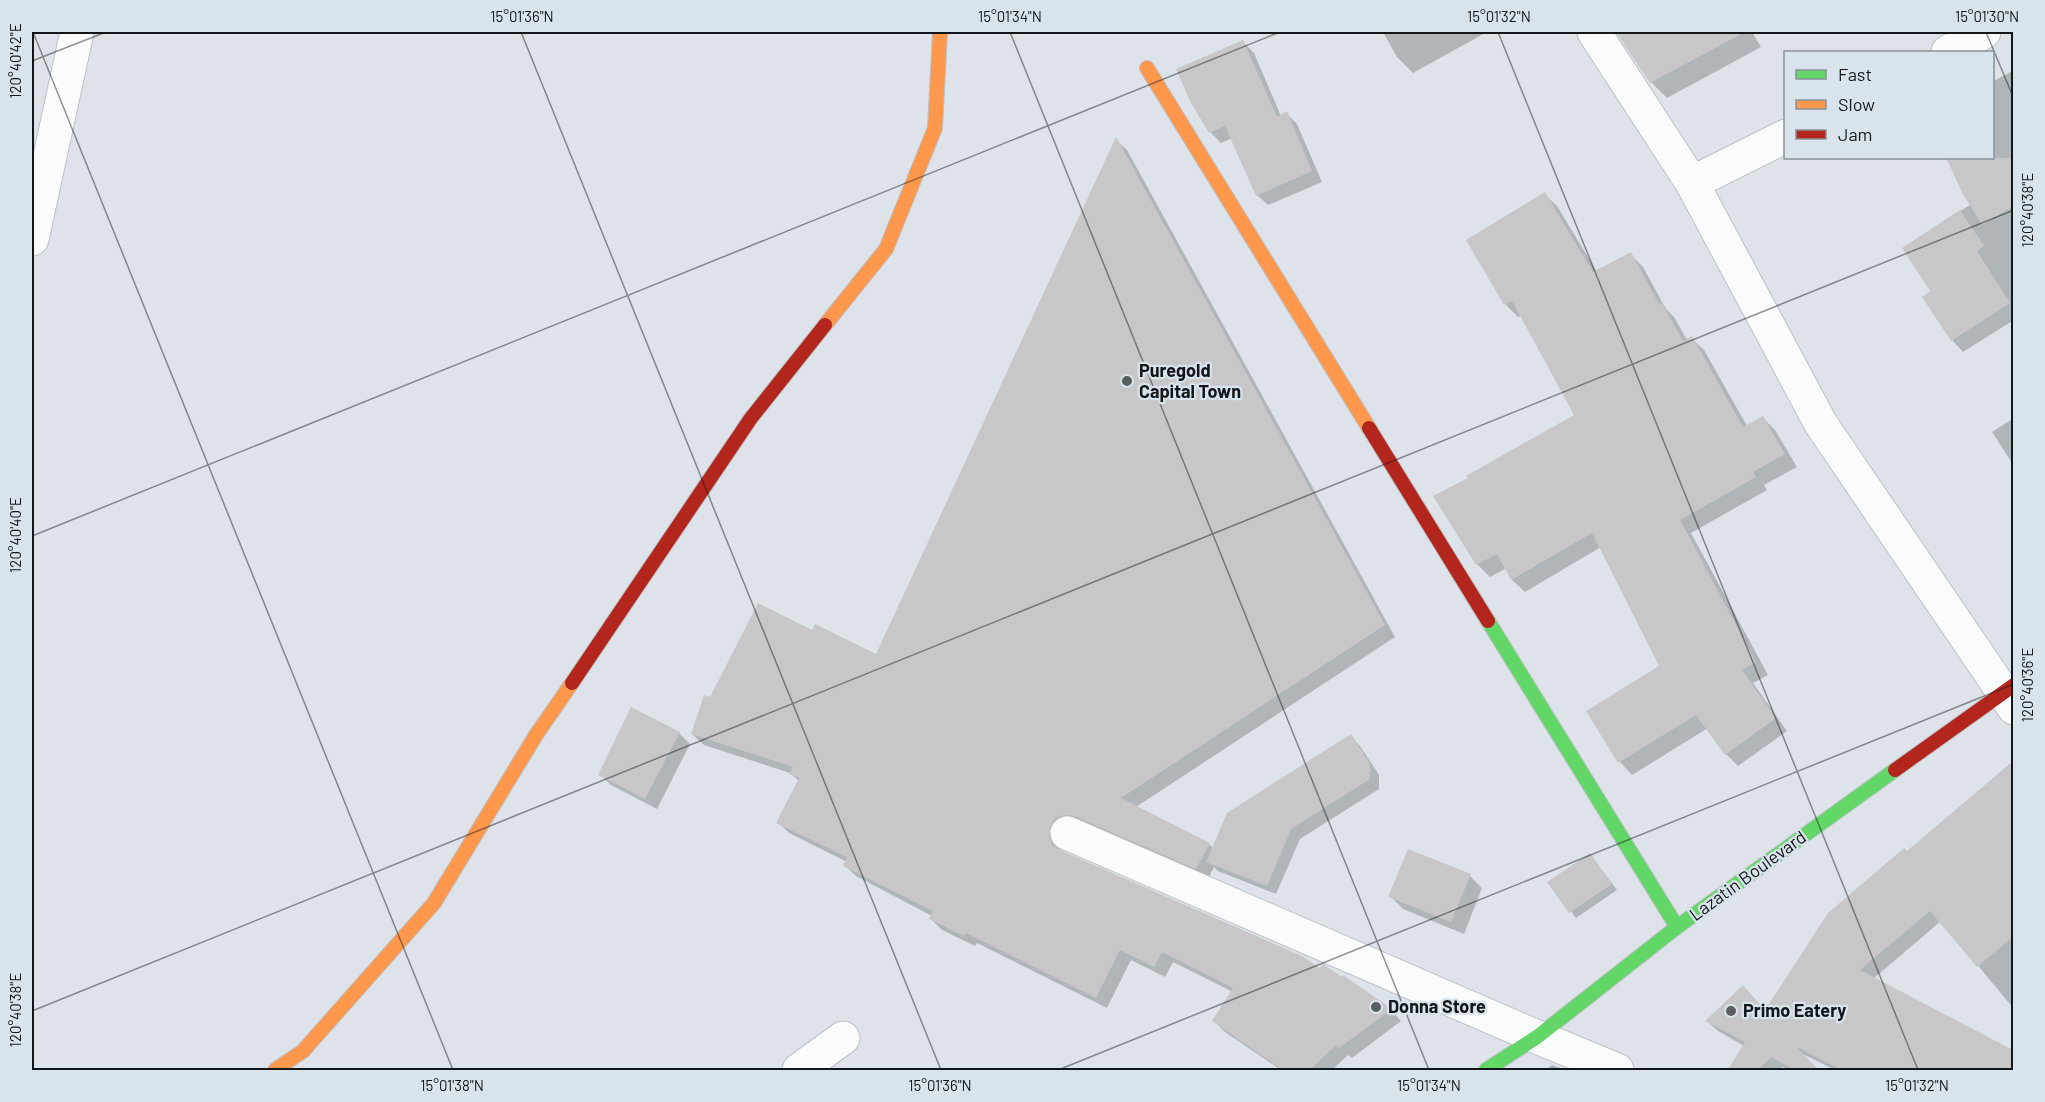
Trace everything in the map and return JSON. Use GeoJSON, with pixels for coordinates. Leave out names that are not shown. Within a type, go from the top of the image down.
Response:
{"type":"FeatureCollection","features":[{"type":"Feature","properties":{"kind":"street"},"geometry":{"type":"LineString","coordinates":[[32,239],[77,32]]}},
{"type":"Feature","properties":{"kind":"street"},"geometry":{"type":"LineString","coordinates":[[275,1071],[303,1052],[434,903],[536,735],[751,418],[886,249],[934,128],[940,32]]}},
{"type":"Feature","properties":{"kind":"street"},"geometry":{"type":"LineString","coordinates":[[1594,32],[1692,183],[1821,423],[2010,696]]}},
{"type":"Feature","properties":{"kind":"street"},"geometry":{"type":"LineString","coordinates":[[1950,51],[1984,32]]}},
{"type":"Feature","properties":{"kind":"street"},"geometry":{"type":"LineString","coordinates":[[1147,68],[1677,927]]}},
{"type":"Feature","properties":{"kind":"street"},"geometry":{"type":"LineString","coordinates":[[1692,183],[1784,137]]}},
{"type":"Feature","properties":{"kind":"street","name":"Lazatin Boulevard"},"geometry":{"type":"LineString","coordinates":[[1486,1071],[1536,1037],[1677,927],[2010,696]]}},
{"type":"Feature","properties":{"kind":"street"},"geometry":{"type":"LineString","coordinates":[[1066,833],[1617,1071]]}},
{"type":"Feature","properties":{"kind":"street"},"geometry":{"type":"LineString","coordinates":[[799,1071],[843,1038]]}},
{"type":"Feature","properties":{"kind":"building"},"geometry":{"type":"Polygon","coordinates":[[[1616,32],[1745,32],[1650,83],[1616,32]]]}},
{"type":"Feature","properties":{"kind":"building"},"geometry":{"type":"Polygon","coordinates":[[[1243,40],[1277,117],[1287,111],[1312,171],[1256,196],[1225,126],[1209,133],[1191,103],[1176,69],[1243,40]]]}},
{"type":"Feature","properties":{"kind":"building"},"geometry":{"type":"Polygon","coordinates":[[[1116,137],[1385,625],[1121,798],[1210,843],[1196,869],[1074,816],[1064,815],[1055,818],[1050,826],[1049,836],[1052,845],[1060,850],[1300,955],[1320,968],[1323,964],[1392,1009],[1339,1048],[1336,1045],[1309,1071],[1284,1071],[1212,1021],[1233,988],[1162,952],[1154,967],[1120,950],[1096,998],[966,933],[964,936],[929,919],[933,911],[843,866],[847,857],[776,823],[799,778],[789,774],[793,767],[691,734],[704,695],[710,697],[758,603],[812,630],[815,624],[876,654],[1116,137]]]}},
{"type":"Feature","properties":{"kind":"building"},"geometry":{"type":"Polygon","coordinates":[[[2013,158],[2013,206],[1982,225],[1963,194],[1946,159],[2013,158]]]}},
{"type":"Feature","properties":{"kind":"building"},"geometry":{"type":"Polygon","coordinates":[[[1545,192],[1593,272],[1631,252],[1659,304],[1662,303],[1683,341],[1692,336],[1743,427],[1763,416],[1785,454],[1753,472],[1756,477],[1680,520],[1756,662],[1742,670],[1776,718],[1725,755],[1696,715],[1618,763],[1586,711],[1659,666],[1592,533],[1511,580],[1497,554],[1476,565],[1433,496],[1468,478],[1466,476],[1574,415],[1512,301],[1504,305],[1466,240],[1545,192]]]}},
{"type":"Feature","properties":{"kind":"building"},"geometry":{"type":"Polygon","coordinates":[[[1960,210],[1984,246],[1977,251],[2010,303],[1951,341],[1922,297],[1930,291],[1902,248],[1960,210]]]}},
{"type":"Feature","properties":{"kind":"building"},"geometry":{"type":"Polygon","coordinates":[[[631,707],[680,732],[645,799],[598,775],[631,707]]]}},
{"type":"Feature","properties":{"kind":"building"},"geometry":{"type":"Polygon","coordinates":[[[1351,734],[1370,764],[1370,779],[1291,829],[1267,886],[1206,862],[1227,813],[1351,734]]]}},
{"type":"Feature","properties":{"kind":"building"},"geometry":{"type":"Polygon","coordinates":[[[2013,761],[2013,937],[1977,967],[1930,911],[1860,970],[2013,1050],[2013,1071],[1843,1071],[1797,1047],[1818,1071],[1796,1071],[1771,1057],[1757,1071],[1727,1071],[1745,1042],[1705,1021],[1743,985],[1765,1010],[1828,913],[1904,848],[1907,851],[2013,761]]]}},
{"type":"Feature","properties":{"kind":"building"},"geometry":{"type":"Polygon","coordinates":[[[1408,849],[1471,874],[1451,922],[1388,897],[1408,849]]]}},
{"type":"Feature","properties":{"kind":"building"},"geometry":{"type":"Polygon","coordinates":[[[1590,853],[1612,884],[1569,913],[1547,882],[1590,853]]]}},
{"type":"Feature","properties":{"kind":"traffic: fast"},"geometry":{"type":"LineString","coordinates":[[1488,621],[1677,927]]}},
{"type":"Feature","properties":{"kind":"traffic: fast"},"geometry":{"type":"LineString","coordinates":[[1486,1070],[1537,1037],[1677,927],[1895,770]]}},
{"type":"Feature","properties":{"kind":"traffic: slow"},"geometry":{"type":"LineString","coordinates":[[825,325],[886,249],[935,128],[940,32]]}},
{"type":"Feature","properties":{"kind":"traffic: slow"},"geometry":{"type":"LineString","coordinates":[[1147,68],[1369,428]]}},
{"type":"Feature","properties":{"kind":"traffic: slow"},"geometry":{"type":"LineString","coordinates":[[275,1070],[303,1051],[434,903],[536,735],[572,683]]}},
{"type":"Feature","properties":{"kind":"traffic: jam"},"geometry":{"type":"LineString","coordinates":[[572,683],[751,418],[825,325]]}},
{"type":"Feature","properties":{"kind":"traffic: jam"},"geometry":{"type":"LineString","coordinates":[[1369,428],[1488,621]]}},
{"type":"Feature","properties":{"kind":"traffic: jam"},"geometry":{"type":"LineString","coordinates":[[1895,770],[2014,685]]}},
{"type":"Feature","properties":{"kind":"place","name":"Puregold Capital Town"},"geometry":{"type":"Point","coordinates":[1127,381]}},
{"type":"Feature","properties":{"kind":"place","name":"Donna Store"},"geometry":{"type":"Point","coordinates":[1376,1007]}},
{"type":"Feature","properties":{"kind":"place","name":"Primo Eatery"},"geometry":{"type":"Point","coordinates":[1731,1011]}}]}
